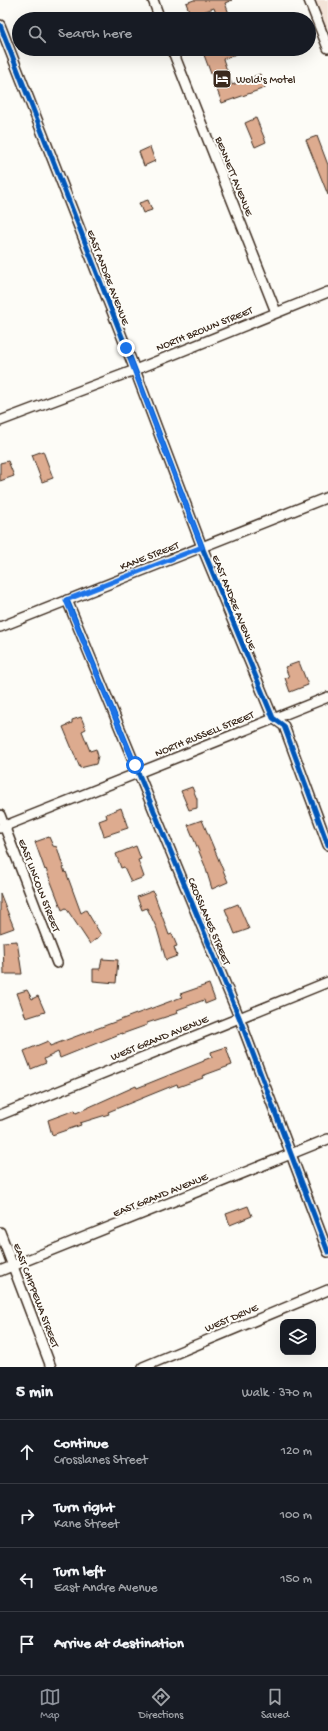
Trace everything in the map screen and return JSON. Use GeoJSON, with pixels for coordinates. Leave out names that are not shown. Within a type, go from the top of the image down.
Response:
{"type":"FeatureCollection","features":[{"type":"Feature","properties":{"kind":"street"},"geometry":{"type":"LineString","coordinates":[[153,0],[157,12]]}},
{"type":"Feature","properties":{"kind":"street"},"geometry":{"type":"LineString","coordinates":[[309,0],[314,12]]}},
{"type":"Feature","properties":{"kind":"street"},"geometry":{"type":"LineString","coordinates":[[316,18],[328,48]]}},
{"type":"Feature","properties":{"kind":"street","name":"EAST ANDRE AVENUE"},"geometry":{"type":"LineString","coordinates":[[0,25],[12,56]]}},
{"type":"Feature","properties":{"kind":"street","name":"EAST ANDRE AVENUE"},"geometry":{"type":"LineString","coordinates":[[12,56],[135,370],[202,547],[272,718],[284,726],[328,845]]}},
{"type":"Feature","properties":{"kind":"street","name":"BENNETT AVENUE"},"geometry":{"type":"LineString","coordinates":[[175,56],[276,312]]}},
{"type":"Feature","properties":{"kind":"street","name":"NORTH BROWN STREET"},"geometry":{"type":"LineString","coordinates":[[0,421],[135,370],[328,292]]}},
{"type":"Feature","properties":{"kind":"street","name":"KANE STREET"},"geometry":{"type":"LineString","coordinates":[[0,627],[328,497]]}},
{"type":"Feature","properties":{"kind":"street","name":"CROSSLANES STREET"},"geometry":{"type":"LineString","coordinates":[[66,600],[239,1017],[328,1252]]}},
{"type":"Feature","properties":{"kind":"street","name":"NORTH RUSSELL STREET"},"geometry":{"type":"LineString","coordinates":[[2,827],[272,718],[328,697]]}},
{"type":"Feature","properties":{"kind":"street","name":"EAST LINCOLN STREET"},"geometry":{"type":"LineString","coordinates":[[0,815],[2,827],[57,963]]}},
{"type":"Feature","properties":{"kind":"street","name":"WEST GRAND AVENUE"},"geometry":{"type":"LineString","coordinates":[[0,1115],[328,982]]}},
{"type":"Feature","properties":{"kind":"street","name":"EAST GRAND AVENUE"},"geometry":{"type":"LineString","coordinates":[[0,1271],[328,1139]]}},
{"type":"Feature","properties":{"kind":"street","name":"EAST CHIPPEWA STREET"},"geometry":{"type":"LineString","coordinates":[[0,1232],[14,1265],[51,1367]]}},
{"type":"Feature","properties":{"kind":"street","name":"WEST DRIVE"},"geometry":{"type":"LineString","coordinates":[[144,1367],[328,1290]]}},
{"type":"Feature","properties":{"kind":"shaded area"},"geometry":{"type":"Polygon","coordinates":[[[309,0],[328,0],[328,48],[316,18],[316,12],[314,12],[309,0]]]}},
{"type":"Feature","properties":{"kind":"building"},"geometry":{"type":"Polygon","coordinates":[[[194,0],[232,0],[225,3],[228,12],[215,12],[214,8],[202,12],[189,12],[186,3],[194,0]]]}},
{"type":"Feature","properties":{"kind":"building","name":"Wold's Motel"},"geometry":{"type":"Polygon","coordinates":[[[204,56],[231,56],[223,59],[232,85],[260,74],[265,88],[222,103],[204,56]]]}},
{"type":"Feature","properties":{"kind":"building"},"geometry":{"type":"Polygon","coordinates":[[[256,118],[266,142],[255,147],[245,123],[256,118]]]}},
{"type":"Feature","properties":{"kind":"building"},"geometry":{"type":"Polygon","coordinates":[[[317,136],[328,165],[328,195],[306,140],[317,136]]]}},
{"type":"Feature","properties":{"kind":"building"},"geometry":{"type":"Polygon","coordinates":[[[150,147],[155,161],[144,166],[139,152],[150,147]]]}},
{"type":"Feature","properties":{"kind":"building"},"geometry":{"type":"Polygon","coordinates":[[[148,200],[152,210],[143,213],[139,203],[148,200]]]}},
{"type":"Feature","properties":{"kind":"building"},"geometry":{"type":"Polygon","coordinates":[[[43,451],[53,478],[42,482],[32,455],[43,451]]]}},
{"type":"Feature","properties":{"kind":"building"},"geometry":{"type":"Polygon","coordinates":[[[8,461],[14,476],[0,481],[0,463],[8,461]]]}},
{"type":"Feature","properties":{"kind":"building"},"geometry":{"type":"Polygon","coordinates":[[[299,662],[308,685],[290,692],[285,678],[289,677],[285,667],[299,662]]]}},
{"type":"Feature","properties":{"kind":"building"},"geometry":{"type":"Polygon","coordinates":[[[81,717],[86,729],[82,731],[90,751],[96,749],[98,756],[96,764],[80,768],[63,727],[72,723],[72,720],[81,717]]]}},
{"type":"Feature","properties":{"kind":"building"},"geometry":{"type":"Polygon","coordinates":[[[192,787],[197,799],[197,808],[189,810],[181,791],[192,787]]]}},
{"type":"Feature","properties":{"kind":"building"},"geometry":{"type":"Polygon","coordinates":[[[121,808],[128,828],[104,836],[99,821],[107,818],[106,814],[121,808]]]}},
{"type":"Feature","properties":{"kind":"building"},"geometry":{"type":"Polygon","coordinates":[[[202,820],[228,882],[212,889],[205,866],[188,825],[202,820]]]}},
{"type":"Feature","properties":{"kind":"building"},"geometry":{"type":"Polygon","coordinates":[[[49,837],[53,846],[57,847],[65,873],[66,872],[81,913],[86,910],[101,935],[90,944],[66,908],[62,910],[46,869],[45,870],[35,842],[49,837]]]}},
{"type":"Feature","properties":{"kind":"building"},"geometry":{"type":"Polygon","coordinates":[[[136,846],[141,859],[138,860],[144,877],[131,882],[124,867],[121,868],[116,854],[136,846]]]}},
{"type":"Feature","properties":{"kind":"building"},"geometry":{"type":"Polygon","coordinates":[[[153,891],[169,935],[172,934],[177,946],[174,947],[177,956],[166,960],[157,929],[147,908],[142,910],[137,897],[153,891]]]}},
{"type":"Feature","properties":{"kind":"building"},"geometry":{"type":"Polygon","coordinates":[[[0,893],[14,928],[0,933],[0,893]]]}},
{"type":"Feature","properties":{"kind":"building"},"geometry":{"type":"Polygon","coordinates":[[[238,904],[249,929],[235,934],[225,909],[238,904]]]}},
{"type":"Feature","properties":{"kind":"building"},"geometry":{"type":"Polygon","coordinates":[[[17,941],[22,974],[4,974],[3,942],[17,941]]]}},
{"type":"Feature","properties":{"kind":"building"},"geometry":{"type":"Polygon","coordinates":[[[102,959],[118,960],[116,983],[93,981],[93,969],[100,969],[102,959]]]}},
{"type":"Feature","properties":{"kind":"building"},"geometry":{"type":"Polygon","coordinates":[[[209,984],[215,1000],[205,1004],[204,1000],[177,1010],[178,1013],[147,1023],[147,1025],[122,1033],[60,1058],[58,1052],[44,1059],[46,1063],[31,1069],[24,1051],[48,1041],[50,1046],[182,997],[180,994],[209,984]]]}},
{"type":"Feature","properties":{"kind":"building"},"geometry":{"type":"Polygon","coordinates":[[[27,990],[32,999],[38,996],[45,1012],[26,1018],[17,993],[27,990]]]}},
{"type":"Feature","properties":{"kind":"building"},"geometry":{"type":"Polygon","coordinates":[[[226,1047],[232,1065],[178,1087],[177,1084],[108,1112],[109,1114],[80,1123],[81,1125],[52,1135],[48,1120],[75,1110],[76,1113],[136,1086],[137,1088],[204,1061],[212,1057],[211,1052],[226,1047]]]}},
{"type":"Feature","properties":{"kind":"building"},"geometry":{"type":"Polygon","coordinates":[[[248,1206],[252,1216],[230,1225],[226,1214],[248,1206]]]}},
{"type":"Feature","properties":{"kind":"cycle path"},"geometry":{"type":"LineString","coordinates":[[0,25],[12,56]]}},
{"type":"Feature","properties":{"kind":"cycle path"},"geometry":{"type":"LineString","coordinates":[[12,56],[135,370],[202,547],[273,718],[284,726],[328,845]]}},
{"type":"Feature","properties":{"kind":"cycle path"},"geometry":{"type":"LineString","coordinates":[[67,600],[239,1017],[328,1252]]}},
{"type":"Feature","properties":{"kind":"place","name":"Wold's Motel"},"geometry":{"type":"Point","coordinates":[222,79]}},
{"type":"Feature","properties":{"kind":"route"},"geometry":{"type":"LineString","coordinates":[[126,348],[202,547],[66,600],[135,765]]}}]}
